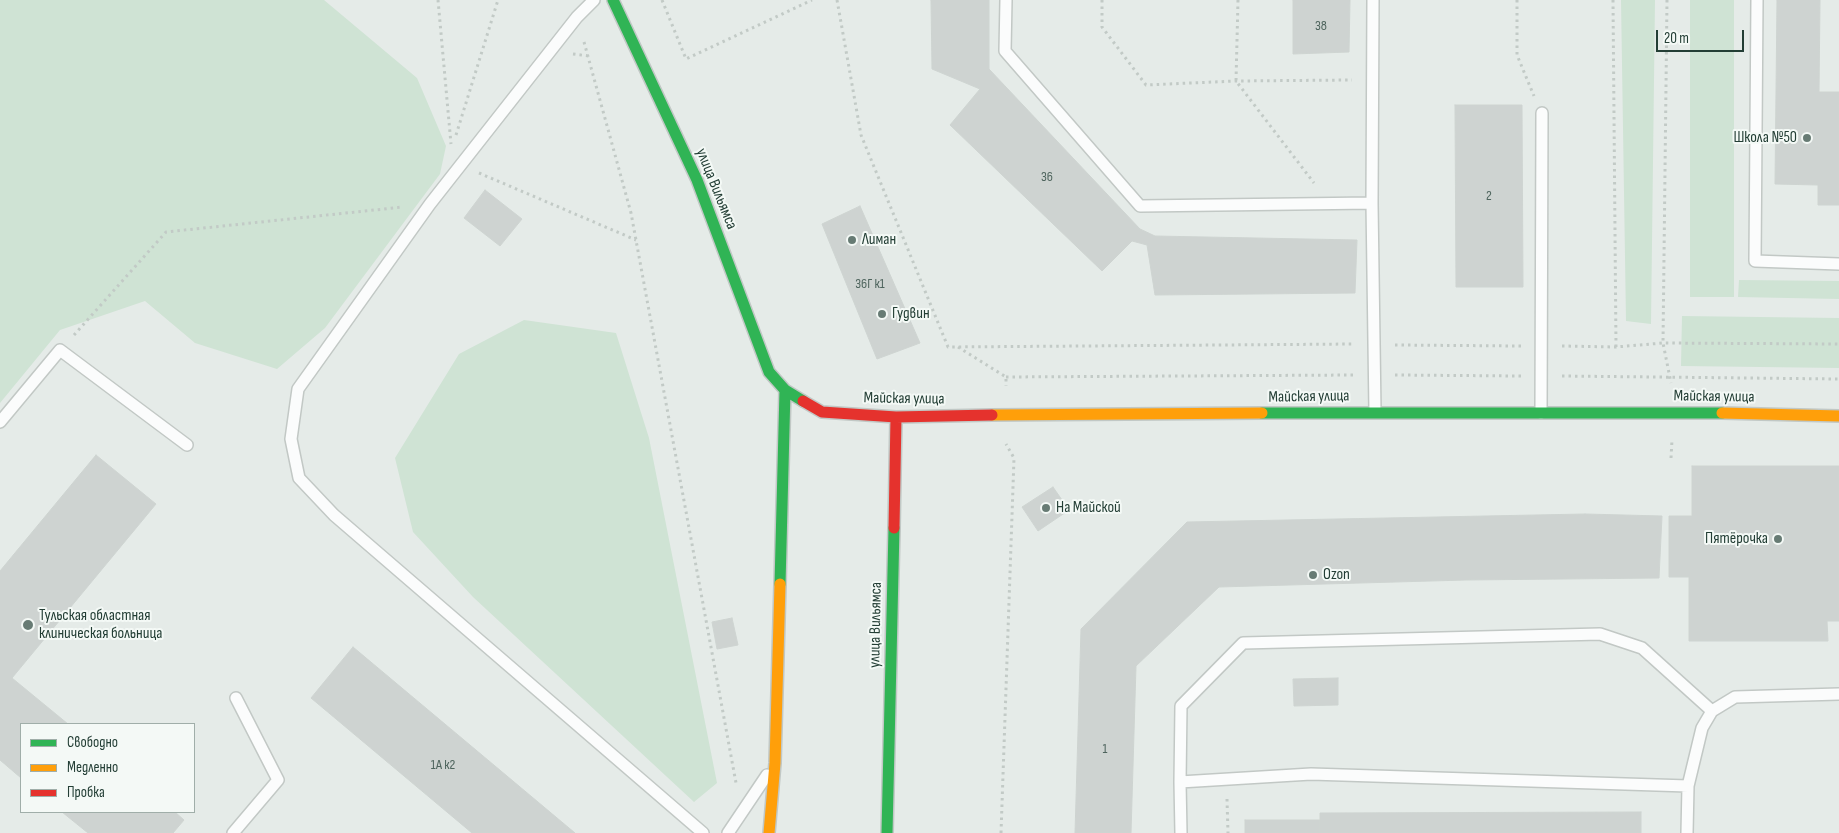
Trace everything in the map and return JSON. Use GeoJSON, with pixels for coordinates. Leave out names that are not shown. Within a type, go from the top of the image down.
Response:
{"type":"FeatureCollection","features":[{"type":"Feature","properties":{"kind":"street","name":"улица Вильямса"},"geometry":{"type":"LineString","coordinates":[[613,0],[697,180],[769,372],[785,390]]}},
{"type":"Feature","properties":{"kind":"street","name":"Майская улица"},"geometry":{"type":"LineString","coordinates":[[785,390],[822,412],[896,417],[1376,412],[1672,412],[1839,416]]}},
{"type":"Feature","properties":{"kind":"street"},"geometry":{"type":"LineString","coordinates":[[769,833],[775,763],[785,390]]}},
{"type":"Feature","properties":{"kind":"street","name":"улица Вильямса"},"geometry":{"type":"LineString","coordinates":[[887,833],[896,417]]}},
{"type":"Feature","properties":{"kind":"lane"},"geometry":{"type":"LineString","coordinates":[[594,0],[577,17],[430,204],[298,389],[291,439],[299,478],[334,515],[703,833]]}},
{"type":"Feature","properties":{"kind":"lane"},"geometry":{"type":"LineString","coordinates":[[1006,0],[1005,51],[1140,206],[1372,203]]}},
{"type":"Feature","properties":{"kind":"lane"},"geometry":{"type":"LineString","coordinates":[[1373,0],[1372,203],[1376,412]]}},
{"type":"Feature","properties":{"kind":"lane"},"geometry":{"type":"LineString","coordinates":[[1757,0],[1756,261],[1839,264]]}},
{"type":"Feature","properties":{"kind":"lane"},"geometry":{"type":"LineString","coordinates":[[1541,413],[1542,113]]}},
{"type":"Feature","properties":{"kind":"lane"},"geometry":{"type":"LineString","coordinates":[[0,422],[60,350],[186,445]]}},
{"type":"Feature","properties":{"kind":"lane"},"geometry":{"type":"LineString","coordinates":[[1181,833],[1181,706],[1243,643],[1600,634],[1642,648],[1712,711]]}},
{"type":"Feature","properties":{"kind":"lane"},"geometry":{"type":"LineString","coordinates":[[1688,833],[1688,786],[1702,728],[1712,711],[1735,697],[1839,694]]}},
{"type":"Feature","properties":{"kind":"lane"},"geometry":{"type":"LineString","coordinates":[[233,833],[278,780],[236,698]]}},
{"type":"Feature","properties":{"kind":"lane"},"geometry":{"type":"LineString","coordinates":[[728,833],[775,763]]}},
{"type":"Feature","properties":{"kind":"lane"},"geometry":{"type":"LineString","coordinates":[[1180,782],[1311,774],[1688,786]]}},
{"type":"Feature","properties":{"kind":"path"},"geometry":{"type":"LineString","coordinates":[[438,0],[452,148],[498,0]]}},
{"type":"Feature","properties":{"kind":"path"},"geometry":{"type":"LineString","coordinates":[[662,0],[686,59],[812,0]]}},
{"type":"Feature","properties":{"kind":"path"},"geometry":{"type":"LineString","coordinates":[[837,0],[861,135],[948,347],[1374,344],[1616,347],[1664,343],[1839,344]]}},
{"type":"Feature","properties":{"kind":"path"},"geometry":{"type":"LineString","coordinates":[[1102,0],[1102,26],[1146,85],[1236,81],[1372,80]]}},
{"type":"Feature","properties":{"kind":"path"},"geometry":{"type":"LineString","coordinates":[[1238,0],[1236,81],[1330,204]]}},
{"type":"Feature","properties":{"kind":"path"},"geometry":{"type":"LineString","coordinates":[[1518,0],[1517,55],[1542,113]]}},
{"type":"Feature","properties":{"kind":"path"},"geometry":{"type":"LineString","coordinates":[[1613,0],[1616,347]]}},
{"type":"Feature","properties":{"kind":"path"},"geometry":{"type":"LineString","coordinates":[[1667,0],[1664,343],[1671,376],[1671,458]]}},
{"type":"Feature","properties":{"kind":"path"},"geometry":{"type":"LineString","coordinates":[[577,17],[631,213],[736,786],[750,800]]}},
{"type":"Feature","properties":{"kind":"path"},"geometry":{"type":"LineString","coordinates":[[477,172],[636,240]]}},
{"type":"Feature","properties":{"kind":"path"},"geometry":{"type":"LineString","coordinates":[[60,350],[166,232],[430,204]]}},
{"type":"Feature","properties":{"kind":"path"},"geometry":{"type":"LineString","coordinates":[[958,347],[1006,377],[1375,375],[1671,376],[1839,379]]}},
{"type":"Feature","properties":{"kind":"path"},"geometry":{"type":"LineString","coordinates":[[1006,377],[1006,387]]}},
{"type":"Feature","properties":{"kind":"path"},"geometry":{"type":"LineString","coordinates":[[1001,833],[1014,458],[1005,442]]}},
{"type":"Feature","properties":{"kind":"path"},"geometry":{"type":"LineString","coordinates":[[1227,780],[1228,833]]}},
{"type":"Feature","properties":{"kind":"green space"},"geometry":{"type":"Polygon","coordinates":[[[0,0],[324,0],[417,78],[446,146],[440,174],[325,328],[277,369],[195,343],[145,301],[60,330],[0,403],[0,0]]]}},
{"type":"Feature","properties":{"kind":"green space"},"geometry":{"type":"Polygon","coordinates":[[[1621,0],[1655,0],[1651,324],[1626,321],[1621,0]]]}},
{"type":"Feature","properties":{"kind":"green space"},"geometry":{"type":"Polygon","coordinates":[[[1690,0],[1734,0],[1734,297],[1690,297],[1690,0]]]}},
{"type":"Feature","properties":{"kind":"green space"},"geometry":{"type":"Polygon","coordinates":[[[1739,280],[1839,281],[1839,299],[1738,297],[1739,280]]]}},
{"type":"Feature","properties":{"kind":"green space"},"geometry":{"type":"Polygon","coordinates":[[[1682,316],[1839,318],[1839,368],[1681,366],[1682,316]]]}},
{"type":"Feature","properties":{"kind":"green space"},"geometry":{"type":"Polygon","coordinates":[[[524,320],[616,333],[649,438],[717,783],[694,802],[473,597],[413,532],[395,458],[459,354],[524,320]]]}},
{"type":"Feature","properties":{"kind":"building"},"geometry":{"type":"Polygon","coordinates":[[[931,0],[989,0],[989,69],[1140,229],[1155,236],[1357,240],[1355,293],[1155,295],[1147,245],[1132,241],[1102,271],[950,125],[980,89],[932,69],[931,0]]]}},
{"type":"Feature","properties":{"kind":"building"},"geometry":{"type":"Polygon","coordinates":[[[1293,0],[1350,0],[1349,52],[1293,54],[1293,0]]]}},
{"type":"Feature","properties":{"kind":"building","name":"Школа №50"},"geometry":{"type":"Polygon","coordinates":[[[1777,0],[1820,0],[1819,92],[1839,92],[1839,205],[1818,205],[1818,185],[1775,184],[1777,0]]]}},
{"type":"Feature","properties":{"kind":"building"},"geometry":{"type":"Polygon","coordinates":[[[1455,105],[1522,105],[1523,287],[1456,287],[1455,105]]]}},
{"type":"Feature","properties":{"kind":"building"},"geometry":{"type":"Polygon","coordinates":[[[485,190],[522,219],[500,246],[464,218],[485,190]]]}},
{"type":"Feature","properties":{"kind":"building"},"geometry":{"type":"Polygon","coordinates":[[[860,206],[920,343],[877,359],[822,224],[860,206]]]}},
{"type":"Feature","properties":{"kind":"building","name":"Тульская областная клиническая больница"},"geometry":{"type":"Polygon","coordinates":[[[96,455],[156,504],[12,678],[67,723],[20,723],[20,777],[0,760],[0,571],[96,455]]]}},
{"type":"Feature","properties":{"kind":"building"},"geometry":{"type":"Polygon","coordinates":[[[1692,466],[1839,466],[1839,621],[1827,621],[1828,641],[1689,641],[1689,577],[1669,577],[1669,516],[1692,516],[1692,466]]]}},
{"type":"Feature","properties":{"kind":"building","name":"На Майской"},"geometry":{"type":"Polygon","coordinates":[[[1053,487],[1069,510],[1038,531],[1022,507],[1053,487]]]}},
{"type":"Feature","properties":{"kind":"building"},"geometry":{"type":"Polygon","coordinates":[[[1585,514],[1662,516],[1659,578],[1466,580],[1219,587],[1136,666],[1131,833],[1075,833],[1081,629],[1187,522],[1585,514]]]}},
{"type":"Feature","properties":{"kind":"building"},"geometry":{"type":"Polygon","coordinates":[[[732,618],[738,645],[717,649],[712,622],[732,618]]]}},
{"type":"Feature","properties":{"kind":"building"},"geometry":{"type":"Polygon","coordinates":[[[353,647],[575,833],[472,833],[311,698],[353,647]]]}},
{"type":"Feature","properties":{"kind":"building"},"geometry":{"type":"Polygon","coordinates":[[[1338,678],[1338,705],[1294,706],[1293,679],[1338,678]]]}},
{"type":"Feature","properties":{"kind":"building"},"geometry":{"type":"Polygon","coordinates":[[[1641,812],[1641,833],[1320,833],[1320,813],[1641,812]]]}},
{"type":"Feature","properties":{"kind":"building"},"geometry":{"type":"Polygon","coordinates":[[[63,813],[176,813],[184,820],[173,833],[88,833],[63,813]]]}},
{"type":"Feature","properties":{"kind":"building"},"geometry":{"type":"Polygon","coordinates":[[[1245,820],[1320,820],[1320,833],[1245,833],[1245,820]]]}},
{"type":"Feature","properties":{"kind":"traffic: fast"},"geometry":{"type":"LineString","coordinates":[[613,0],[697,180],[769,372],[785,390],[803,401]]}},
{"type":"Feature","properties":{"kind":"traffic: fast"},"geometry":{"type":"LineString","coordinates":[[780,584],[785,390]]}},
{"type":"Feature","properties":{"kind":"traffic: fast"},"geometry":{"type":"LineString","coordinates":[[1262,413],[1722,413]]}},
{"type":"Feature","properties":{"kind":"traffic: fast"},"geometry":{"type":"LineString","coordinates":[[887,833],[894,528]]}},
{"type":"Feature","properties":{"kind":"traffic: slow"},"geometry":{"type":"LineString","coordinates":[[992,415],[1262,413]]}},
{"type":"Feature","properties":{"kind":"traffic: slow"},"geometry":{"type":"LineString","coordinates":[[1722,413],[1839,416]]}},
{"type":"Feature","properties":{"kind":"traffic: slow"},"geometry":{"type":"LineString","coordinates":[[769,833],[775,763],[780,584]]}},
{"type":"Feature","properties":{"kind":"traffic: jam"},"geometry":{"type":"LineString","coordinates":[[803,401],[822,412],[896,417],[992,415]]}},
{"type":"Feature","properties":{"kind":"traffic: jam"},"geometry":{"type":"LineString","coordinates":[[894,528],[896,417]]}},
{"type":"Feature","properties":{"kind":"place","name":"Школа №50"},"geometry":{"type":"Point","coordinates":[1807,138]}},
{"type":"Feature","properties":{"kind":"place","name":"Лиман"},"geometry":{"type":"Point","coordinates":[852,240]}},
{"type":"Feature","properties":{"kind":"place","name":"Гудвин"},"geometry":{"type":"Point","coordinates":[882,314]}},
{"type":"Feature","properties":{"kind":"place","name":"На Майской"},"geometry":{"type":"Point","coordinates":[1046,508]}},
{"type":"Feature","properties":{"kind":"place","name":"Пятёрочка"},"geometry":{"type":"Point","coordinates":[1778,539]}},
{"type":"Feature","properties":{"kind":"place","name":"Ozon"},"geometry":{"type":"Point","coordinates":[1313,575]}},
{"type":"Feature","properties":{"kind":"place","name":"Тульская областная клиническая больница"},"geometry":{"type":"Point","coordinates":[28,625]}}]}
